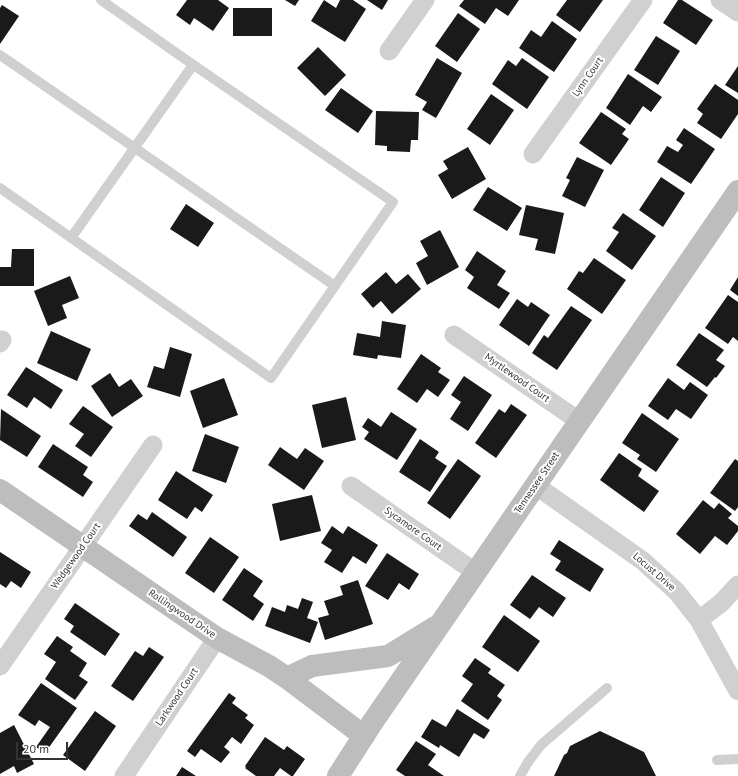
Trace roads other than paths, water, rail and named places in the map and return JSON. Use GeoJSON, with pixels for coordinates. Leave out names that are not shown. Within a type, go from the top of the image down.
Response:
{"type":"FeatureCollection","features":[{"type":"Feature","properties":{"kind":"main road","name":"Tennessee Street"},"geometry":{"type":"LineString","coordinates":[[338,776],[535,484],[738,191]]}},
{"type":"Feature","properties":{"kind":"main road","name":"Rollingwood Drive"},"geometry":{"type":"LineString","coordinates":[[0,490],[218,638],[269,666],[287,678],[364,736]]}},
{"type":"Feature","properties":{"kind":"main road"},"geometry":{"type":"LineString","coordinates":[[287,678],[312,666],[388,656],[440,624]]}},
{"type":"Feature","properties":{"kind":"street"},"geometry":{"type":"LineString","coordinates":[[389,51],[425,0]]}},
{"type":"Feature","properties":{"kind":"street","name":"Lynn Court"},"geometry":{"type":"LineString","coordinates":[[533,154],[643,0]]}},
{"type":"Feature","properties":{"kind":"street"},"geometry":{"type":"LineString","coordinates":[[720,0],[738,12]]}},
{"type":"Feature","properties":{"kind":"street","name":"Myrtlewood Court"},"geometry":{"type":"LineString","coordinates":[[454,335],[579,421]]}},
{"type":"Feature","properties":{"kind":"street","name":"Wedgewood Court"},"geometry":{"type":"LineString","coordinates":[[0,666],[153,445]]}},
{"type":"Feature","properties":{"kind":"street","name":"Locust Drive"},"geometry":{"type":"LineString","coordinates":[[535,484],[643,561],[677,592],[699,620],[738,691]]}},
{"type":"Feature","properties":{"kind":"street","name":"Sycamore Court"},"geometry":{"type":"LineString","coordinates":[[352,486],[475,572]]}},
{"type":"Feature","properties":{"kind":"street"},"geometry":{"type":"LineString","coordinates":[[699,620],[721,604],[738,585]]}},
{"type":"Feature","properties":{"kind":"street","name":"Larkwood Court"},"geometry":{"type":"LineString","coordinates":[[124,776],[218,638]]}},
{"type":"Feature","properties":{"kind":"lane"},"geometry":{"type":"LineString","coordinates":[[0,188],[271,378],[393,202],[101,0]]}},
{"type":"Feature","properties":{"kind":"lane"},"geometry":{"type":"LineString","coordinates":[[0,55],[335,286]]}},
{"type":"Feature","properties":{"kind":"lane"},"geometry":{"type":"LineString","coordinates":[[71,238],[194,65]]}},
{"type":"Feature","properties":{"kind":"lane"},"geometry":{"type":"LineString","coordinates":[[520,776],[528,762],[541,745],[607,688]]}},
{"type":"Feature","properties":{"kind":"lane"},"geometry":{"type":"LineString","coordinates":[[717,760],[738,759]]}}]}
